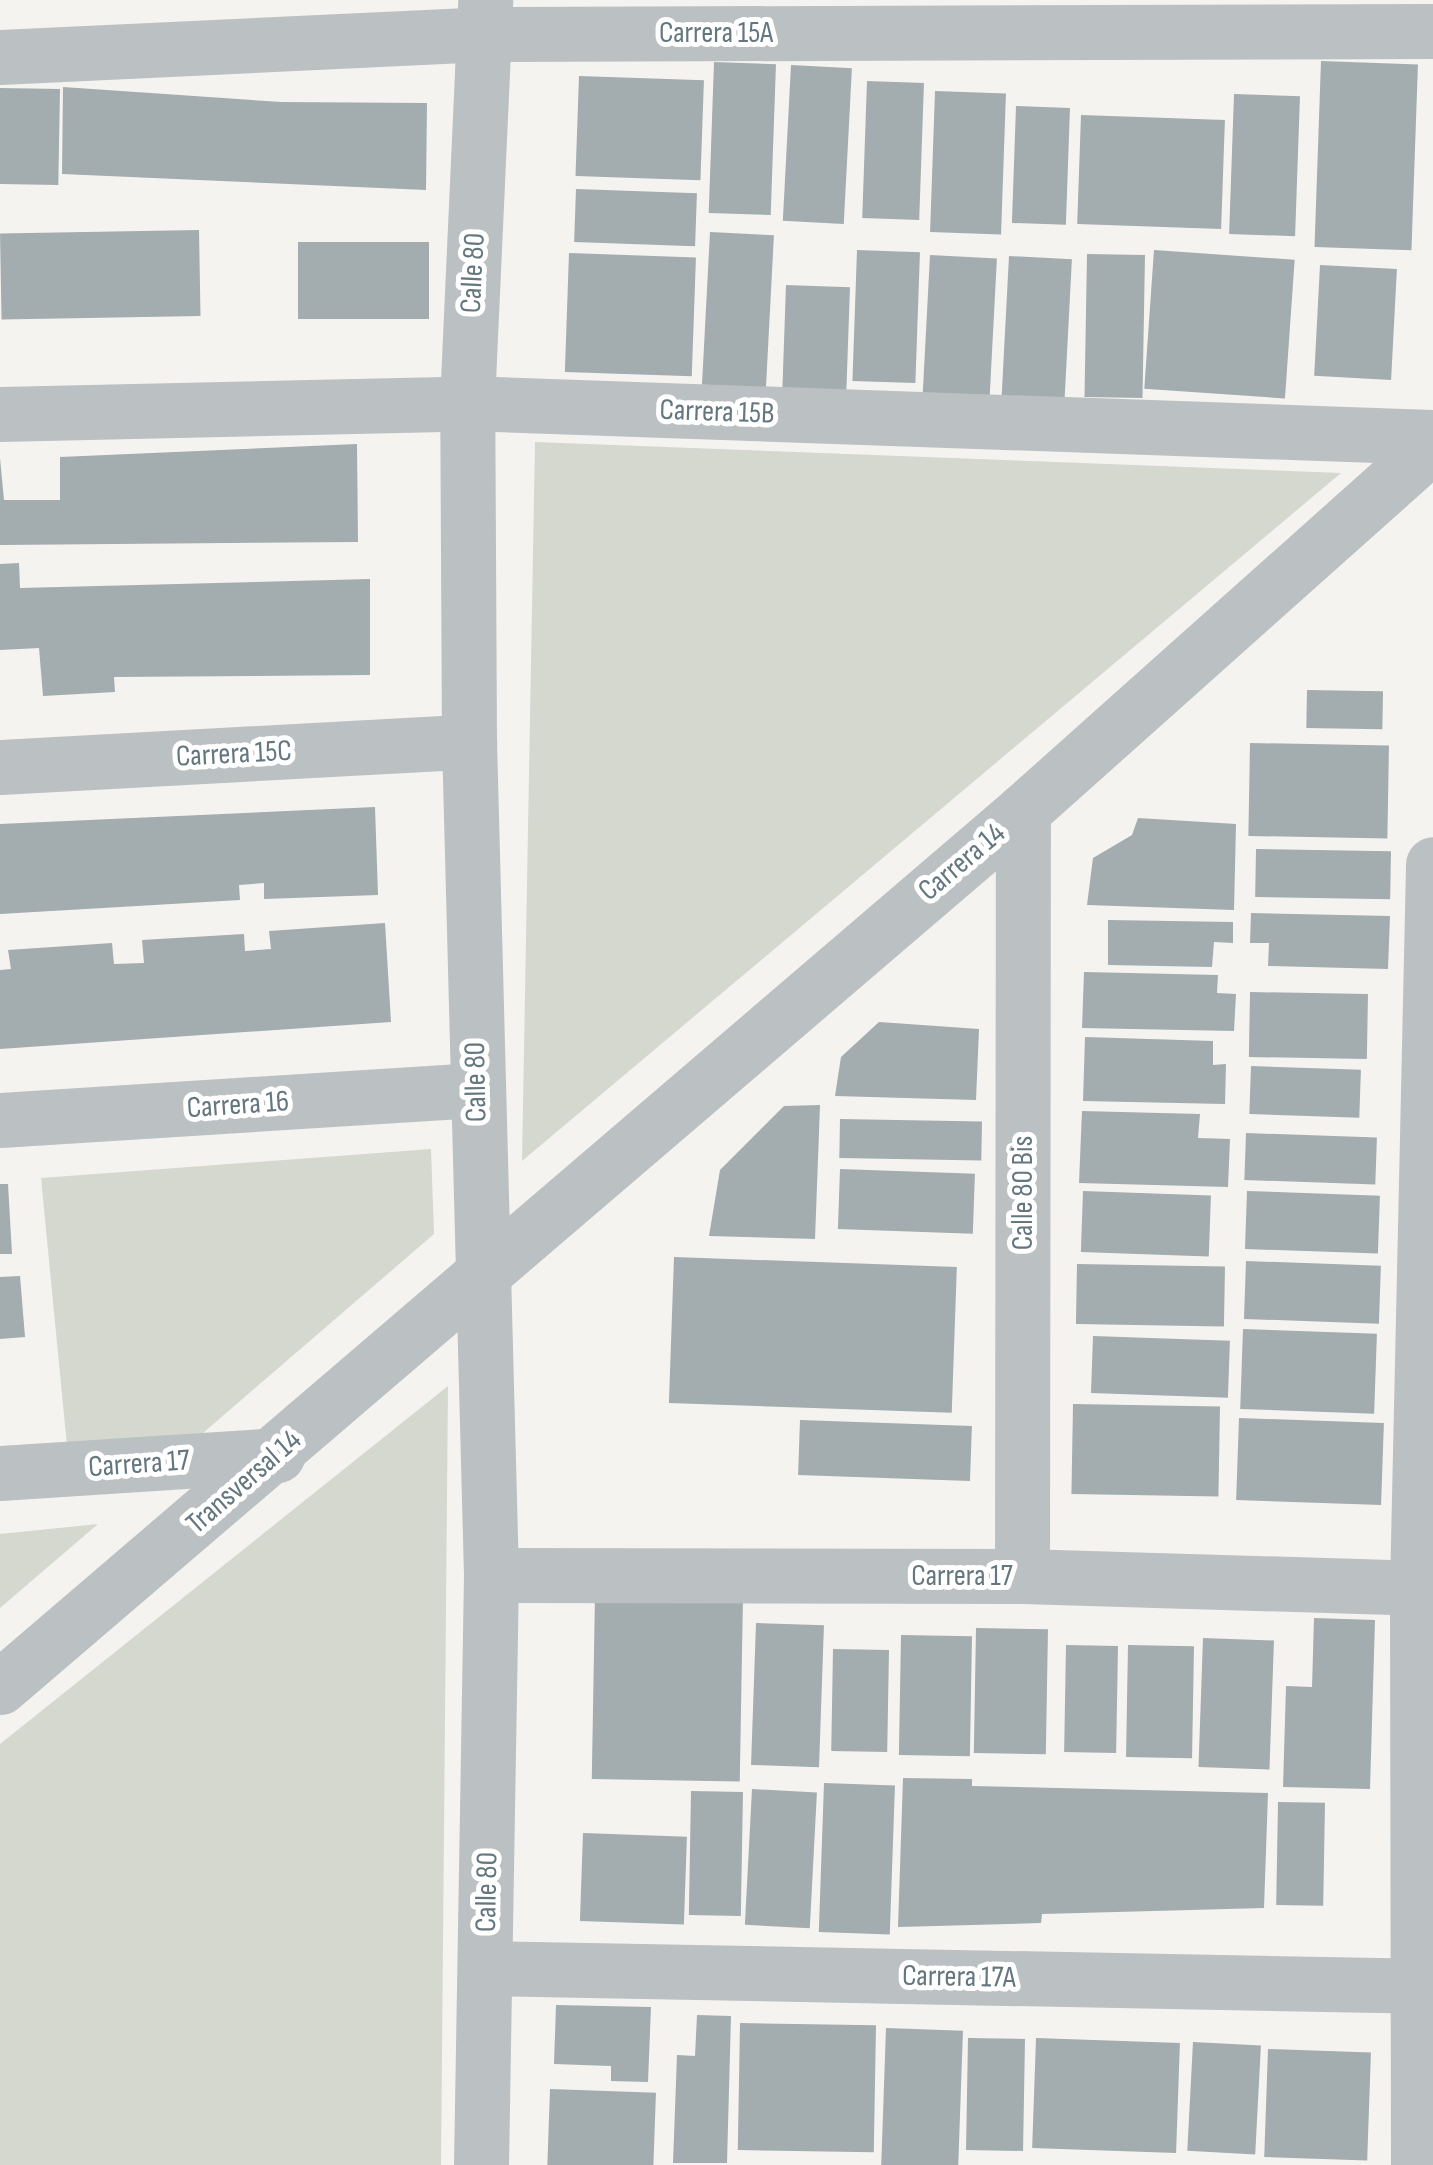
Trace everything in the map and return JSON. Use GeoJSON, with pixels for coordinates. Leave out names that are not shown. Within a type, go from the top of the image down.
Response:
{"type":"FeatureCollection","features":[{"type":"Feature","properties":{"kind":"street","name":"Carrera 15A"},"geometry":{"type":"LineString","coordinates":[[0,57],[484,17],[1433,30]]}},
{"type":"Feature","properties":{"kind":"street","name":"Calle 80"},"geometry":{"type":"LineString","coordinates":[[481,2165],[491,1575],[476,1090],[467,403],[484,17]]}},
{"type":"Feature","properties":{"kind":"street","name":"Carrera 15B"},"geometry":{"type":"LineString","coordinates":[[0,414],[467,403],[1433,436]]}},
{"type":"Feature","properties":{"kind":"street","name":"Carrera 14"},"geometry":{"type":"LineString","coordinates":[[482,1268],[1023,811],[1433,445]]}},
{"type":"Feature","properties":{"kind":"street","name":"Carrera 15C"},"geometry":{"type":"LineString","coordinates":[[0,767],[469,742]]}},
{"type":"Feature","properties":{"kind":"street","name":"Calle 80 Bis"},"geometry":{"type":"LineString","coordinates":[[1022,1576],[1023,811]]}},
{"type":"Feature","properties":{"kind":"street"},"geometry":{"type":"LineString","coordinates":[[1418,2165],[1424,1986],[1433,864]]}},
{"type":"Feature","properties":{"kind":"street","name":"Carrera 16"},"geometry":{"type":"LineString","coordinates":[[0,1120],[476,1090]]}},
{"type":"Feature","properties":{"kind":"street","name":"Transversal 14"},"geometry":{"type":"LineString","coordinates":[[0,1687],[277,1455],[482,1268]]}},
{"type":"Feature","properties":{"kind":"street","name":"Carrera 17"},"geometry":{"type":"LineString","coordinates":[[0,1473],[277,1455]]}},
{"type":"Feature","properties":{"kind":"street","name":"Carrera 17"},"geometry":{"type":"LineString","coordinates":[[491,1575],[1022,1576],[1425,1588]]}},
{"type":"Feature","properties":{"kind":"street","name":"Carrera 17A"},"geometry":{"type":"LineString","coordinates":[[486,1968],[1424,1986]]}},
{"type":"Feature","properties":{"kind":"shaded area"},"geometry":{"type":"Polygon","coordinates":[[[535,442],[1341,473],[522,1161],[535,442]]]}},
{"type":"Feature","properties":{"kind":"shaded area"},"geometry":{"type":"Polygon","coordinates":[[[431,1149],[434,1234],[203,1433],[67,1446],[41,1178],[431,1149]]]}},
{"type":"Feature","properties":{"kind":"shaded area"},"geometry":{"type":"Polygon","coordinates":[[[448,1386],[441,2165],[0,2165],[0,1744],[448,1386]]]}},
{"type":"Feature","properties":{"kind":"shaded area"},"geometry":{"type":"Polygon","coordinates":[[[98,1524],[0,1608],[0,1534],[98,1524]]]}},
{"type":"Feature","properties":{"kind":"building"},"geometry":{"type":"Polygon","coordinates":[[[1321,61],[1418,64],[1411,250],[1315,247],[1321,61]]]}},
{"type":"Feature","properties":{"kind":"building"},"geometry":{"type":"Polygon","coordinates":[[[714,62],[776,64],[771,215],[709,213],[714,62]]]}},
{"type":"Feature","properties":{"kind":"building"},"geometry":{"type":"Polygon","coordinates":[[[791,65],[852,68],[844,224],[783,221],[791,65]]]}},
{"type":"Feature","properties":{"kind":"building"},"geometry":{"type":"Polygon","coordinates":[[[579,76],[704,80],[700,180],[576,176],[579,76]]]}},
{"type":"Feature","properties":{"kind":"building"},"geometry":{"type":"Polygon","coordinates":[[[867,81],[924,83],[919,220],[862,218],[867,81]]]}},
{"type":"Feature","properties":{"kind":"building"},"geometry":{"type":"Polygon","coordinates":[[[63,87],[281,102],[427,103],[426,190],[62,174],[63,87]]]}},
{"type":"Feature","properties":{"kind":"building"},"geometry":{"type":"Polygon","coordinates":[[[0,88],[60,89],[58,185],[0,184],[0,88]]]}},
{"type":"Feature","properties":{"kind":"building"},"geometry":{"type":"Polygon","coordinates":[[[935,91],[1006,93],[1001,234],[930,232],[935,91]]]}},
{"type":"Feature","properties":{"kind":"building"},"geometry":{"type":"Polygon","coordinates":[[[1234,94],[1300,96],[1295,236],[1229,234],[1234,94]]]}},
{"type":"Feature","properties":{"kind":"building"},"geometry":{"type":"Polygon","coordinates":[[[1016,106],[1070,108],[1066,225],[1012,223],[1016,106]]]}},
{"type":"Feature","properties":{"kind":"building"},"geometry":{"type":"Polygon","coordinates":[[[1081,115],[1225,120],[1221,229],[1077,224],[1081,115]]]}},
{"type":"Feature","properties":{"kind":"building"},"geometry":{"type":"Polygon","coordinates":[[[576,189],[697,193],[695,246],[574,242],[576,189]]]}},
{"type":"Feature","properties":{"kind":"building"},"geometry":{"type":"Polygon","coordinates":[[[199,230],[201,316],[2,319],[0,233],[199,230]]]}},
{"type":"Feature","properties":{"kind":"building"},"geometry":{"type":"Polygon","coordinates":[[[710,232],[774,235],[766,388],[702,385],[710,232]]]}},
{"type":"Feature","properties":{"kind":"building"},"geometry":{"type":"Polygon","coordinates":[[[298,242],[429,242],[429,319],[298,319],[298,242]]]}},
{"type":"Feature","properties":{"kind":"building"},"geometry":{"type":"Polygon","coordinates":[[[857,250],[920,252],[915,383],[852,381],[857,250]]]}},
{"type":"Feature","properties":{"kind":"building"},"geometry":{"type":"Polygon","coordinates":[[[1154,250],[1295,260],[1285,398],[1144,389],[1154,250]]]}},
{"type":"Feature","properties":{"kind":"building"},"geometry":{"type":"Polygon","coordinates":[[[569,253],[696,257],[692,376],[565,372],[569,253]]]}},
{"type":"Feature","properties":{"kind":"building"},"geometry":{"type":"Polygon","coordinates":[[[1087,254],[1145,255],[1142,398],[1085,397],[1087,254]]]}},
{"type":"Feature","properties":{"kind":"building"},"geometry":{"type":"Polygon","coordinates":[[[930,255],[997,259],[990,397],[923,394],[930,255]]]}},
{"type":"Feature","properties":{"kind":"building"},"geometry":{"type":"Polygon","coordinates":[[[1009,256],[1072,259],[1064,401],[1002,398],[1009,256]]]}},
{"type":"Feature","properties":{"kind":"building"},"geometry":{"type":"Polygon","coordinates":[[[1320,265],[1397,269],[1391,380],[1314,376],[1320,265]]]}},
{"type":"Feature","properties":{"kind":"building"},"geometry":{"type":"Polygon","coordinates":[[[786,285],[850,287],[846,394],[782,392],[786,285]]]}},
{"type":"Feature","properties":{"kind":"building"},"geometry":{"type":"Polygon","coordinates":[[[357,444],[358,542],[0,545],[0,458],[4,500],[60,500],[60,457],[357,444]]]}},
{"type":"Feature","properties":{"kind":"building"},"geometry":{"type":"Polygon","coordinates":[[[19,563],[20,588],[370,579],[370,675],[114,677],[115,692],[43,696],[39,648],[0,650],[0,564],[19,563]]]}},
{"type":"Feature","properties":{"kind":"building"},"geometry":{"type":"Polygon","coordinates":[[[1307,690],[1383,691],[1382,729],[1306,728],[1307,690]]]}},
{"type":"Feature","properties":{"kind":"building"},"geometry":{"type":"Polygon","coordinates":[[[1250,743],[1389,745],[1387,838],[1248,836],[1250,743]]]}},
{"type":"Feature","properties":{"kind":"building"},"geometry":{"type":"Polygon","coordinates":[[[375,807],[378,895],[264,899],[264,883],[239,885],[240,900],[0,914],[0,824],[375,807]]]}},
{"type":"Feature","properties":{"kind":"building"},"geometry":{"type":"Polygon","coordinates":[[[1138,818],[1236,824],[1234,910],[1087,905],[1093,858],[1132,835],[1138,818]]]}},
{"type":"Feature","properties":{"kind":"building"},"geometry":{"type":"Polygon","coordinates":[[[1256,849],[1391,851],[1390,899],[1255,897],[1256,849]]]}},
{"type":"Feature","properties":{"kind":"building"},"geometry":{"type":"Polygon","coordinates":[[[1251,913],[1390,916],[1388,969],[1268,966],[1269,943],[1250,943],[1251,913]]]}},
{"type":"Feature","properties":{"kind":"building"},"geometry":{"type":"Polygon","coordinates":[[[1108,920],[1233,922],[1233,943],[1214,942],[1212,967],[1108,965],[1108,920]]]}},
{"type":"Feature","properties":{"kind":"building"},"geometry":{"type":"Polygon","coordinates":[[[385,923],[391,1022],[0,1049],[0,970],[11,969],[8,950],[112,943],[114,964],[144,963],[142,940],[244,934],[245,951],[271,949],[269,931],[385,923]]]}},
{"type":"Feature","properties":{"kind":"building"},"geometry":{"type":"Polygon","coordinates":[[[1084,972],[1218,975],[1217,993],[1236,994],[1234,1031],[1082,1028],[1084,972]]]}},
{"type":"Feature","properties":{"kind":"building"},"geometry":{"type":"Polygon","coordinates":[[[1250,992],[1368,994],[1367,1059],[1249,1057],[1250,992]]]}},
{"type":"Feature","properties":{"kind":"building"},"geometry":{"type":"Polygon","coordinates":[[[879,1022],[979,1029],[976,1100],[835,1096],[841,1057],[879,1022]]]}},
{"type":"Feature","properties":{"kind":"building"},"geometry":{"type":"Polygon","coordinates":[[[1085,1037],[1213,1041],[1213,1065],[1226,1064],[1225,1104],[1083,1101],[1085,1037]]]}},
{"type":"Feature","properties":{"kind":"building"},"geometry":{"type":"Polygon","coordinates":[[[1251,1066],[1361,1070],[1359,1118],[1249,1114],[1251,1066]]]}},
{"type":"Feature","properties":{"kind":"building"},"geometry":{"type":"Polygon","coordinates":[[[820,1105],[815,1239],[709,1236],[720,1170],[784,1106],[820,1105]]]}},
{"type":"Feature","properties":{"kind":"building"},"geometry":{"type":"Polygon","coordinates":[[[1082,1111],[1200,1114],[1198,1138],[1230,1139],[1228,1187],[1079,1183],[1082,1111]]]}},
{"type":"Feature","properties":{"kind":"building"},"geometry":{"type":"Polygon","coordinates":[[[840,1119],[982,1121],[981,1160],[839,1158],[840,1119]]]}},
{"type":"Feature","properties":{"kind":"building"},"geometry":{"type":"Polygon","coordinates":[[[1246,1133],[1377,1138],[1375,1185],[1244,1180],[1246,1133]]]}},
{"type":"Feature","properties":{"kind":"building"},"geometry":{"type":"Polygon","coordinates":[[[840,1169],[975,1174],[973,1234],[838,1229],[840,1169]]]}},
{"type":"Feature","properties":{"kind":"building"},"geometry":{"type":"Polygon","coordinates":[[[0,1184],[8,1184],[12,1254],[0,1254],[0,1184]]]}},
{"type":"Feature","properties":{"kind":"building"},"geometry":{"type":"Polygon","coordinates":[[[1083,1191],[1211,1195],[1209,1256],[1081,1252],[1083,1191]]]}},
{"type":"Feature","properties":{"kind":"building"},"geometry":{"type":"Polygon","coordinates":[[[1247,1191],[1380,1196],[1378,1254],[1245,1249],[1247,1191]]]}},
{"type":"Feature","properties":{"kind":"building"},"geometry":{"type":"Polygon","coordinates":[[[674,1257],[957,1267],[952,1413],[669,1403],[674,1257]]]}},
{"type":"Feature","properties":{"kind":"building"},"geometry":{"type":"Polygon","coordinates":[[[1246,1261],[1381,1266],[1379,1324],[1244,1319],[1246,1261]]]}},
{"type":"Feature","properties":{"kind":"building"},"geometry":{"type":"Polygon","coordinates":[[[1077,1264],[1225,1267],[1224,1327],[1076,1324],[1077,1264]]]}},
{"type":"Feature","properties":{"kind":"building"},"geometry":{"type":"Polygon","coordinates":[[[20,1276],[25,1337],[0,1339],[0,1277],[20,1276]]]}},
{"type":"Feature","properties":{"kind":"building"},"geometry":{"type":"Polygon","coordinates":[[[1243,1329],[1377,1334],[1374,1414],[1240,1409],[1243,1329]]]}},
{"type":"Feature","properties":{"kind":"building"},"geometry":{"type":"Polygon","coordinates":[[[1093,1336],[1230,1341],[1228,1398],[1091,1393],[1093,1336]]]}},
{"type":"Feature","properties":{"kind":"building"},"geometry":{"type":"Polygon","coordinates":[[[1073,1404],[1220,1407],[1218,1497],[1071,1494],[1073,1404]]]}},
{"type":"Feature","properties":{"kind":"building"},"geometry":{"type":"Polygon","coordinates":[[[1239,1418],[1384,1423],[1381,1505],[1236,1500],[1239,1418]]]}},
{"type":"Feature","properties":{"kind":"building"},"geometry":{"type":"Polygon","coordinates":[[[800,1420],[972,1426],[970,1481],[798,1475],[800,1420]]]}},
{"type":"Feature","properties":{"kind":"building"},"geometry":{"type":"Polygon","coordinates":[[[595,1594],[743,1597],[740,1782],[592,1779],[595,1594]]]}},
{"type":"Feature","properties":{"kind":"building"},"geometry":{"type":"Polygon","coordinates":[[[1314,1618],[1375,1620],[1370,1789],[1283,1787],[1286,1686],[1312,1687],[1314,1618]]]}},
{"type":"Feature","properties":{"kind":"building"},"geometry":{"type":"Polygon","coordinates":[[[756,1623],[824,1625],[819,1767],[751,1765],[756,1623]]]}},
{"type":"Feature","properties":{"kind":"building"},"geometry":{"type":"Polygon","coordinates":[[[976,1628],[1048,1629],[1046,1754],[974,1753],[976,1628]]]}},
{"type":"Feature","properties":{"kind":"building"},"geometry":{"type":"Polygon","coordinates":[[[901,1635],[972,1636],[970,1756],[899,1755],[901,1635]]]}},
{"type":"Feature","properties":{"kind":"building"},"geometry":{"type":"Polygon","coordinates":[[[1203,1638],[1274,1640],[1269,1769],[1198,1767],[1203,1638]]]}},
{"type":"Feature","properties":{"kind":"building"},"geometry":{"type":"Polygon","coordinates":[[[1066,1645],[1118,1646],[1116,1753],[1064,1752],[1066,1645]]]}},
{"type":"Feature","properties":{"kind":"building"},"geometry":{"type":"Polygon","coordinates":[[[1128,1645],[1194,1646],[1192,1758],[1126,1757],[1128,1645]]]}},
{"type":"Feature","properties":{"kind":"building"},"geometry":{"type":"Polygon","coordinates":[[[833,1649],[889,1650],[887,1752],[831,1751],[833,1649]]]}},
{"type":"Feature","properties":{"kind":"building"},"geometry":{"type":"Polygon","coordinates":[[[903,1778],[972,1779],[972,1786],[1268,1793],[1264,1908],[1042,1914],[1041,1923],[898,1927],[903,1778]]]}},
{"type":"Feature","properties":{"kind":"building"},"geometry":{"type":"Polygon","coordinates":[[[824,1783],[895,1785],[890,1934],[819,1932],[824,1783]]]}},
{"type":"Feature","properties":{"kind":"building"},"geometry":{"type":"Polygon","coordinates":[[[752,1789],[817,1792],[810,1928],[745,1925],[752,1789]]]}},
{"type":"Feature","properties":{"kind":"building"},"geometry":{"type":"Polygon","coordinates":[[[691,1791],[743,1792],[741,1916],[689,1915],[691,1791]]]}},
{"type":"Feature","properties":{"kind":"building"},"geometry":{"type":"Polygon","coordinates":[[[1278,1802],[1325,1803],[1323,1906],[1276,1905],[1278,1802]]]}},
{"type":"Feature","properties":{"kind":"building"},"geometry":{"type":"Polygon","coordinates":[[[583,1833],[687,1837],[684,1925],[580,1921],[583,1833]]]}},
{"type":"Feature","properties":{"kind":"building"},"geometry":{"type":"Polygon","coordinates":[[[556,2005],[651,2007],[648,2082],[611,2081],[611,2066],[554,2064],[556,2005]]]}},
{"type":"Feature","properties":{"kind":"building"},"geometry":{"type":"Polygon","coordinates":[[[697,2015],[731,2016],[727,2163],[673,2163],[677,2055],[695,2056],[697,2015]]]}},
{"type":"Feature","properties":{"kind":"building"},"geometry":{"type":"Polygon","coordinates":[[[740,2023],[876,2025],[874,2152],[738,2150],[740,2023]]]}},
{"type":"Feature","properties":{"kind":"building"},"geometry":{"type":"Polygon","coordinates":[[[886,2028],[963,2031],[958,2165],[881,2165],[886,2028]]]}},
{"type":"Feature","properties":{"kind":"building"},"geometry":{"type":"Polygon","coordinates":[[[968,2038],[1025,2039],[1023,2151],[966,2150],[968,2038]]]}},
{"type":"Feature","properties":{"kind":"building"},"geometry":{"type":"Polygon","coordinates":[[[1036,2038],[1180,2043],[1176,2153],[1032,2148],[1036,2038]]]}},
{"type":"Feature","properties":{"kind":"building"},"geometry":{"type":"Polygon","coordinates":[[[1193,2042],[1261,2046],[1255,2154],[1187,2151],[1193,2042]]]}},
{"type":"Feature","properties":{"kind":"building"},"geometry":{"type":"Polygon","coordinates":[[[1268,2049],[1371,2053],[1367,2161],[1264,2157],[1268,2049]]]}},
{"type":"Feature","properties":{"kind":"building"},"geometry":{"type":"Polygon","coordinates":[[[550,2089],[656,2093],[653,2165],[547,2165],[550,2089]]]}}]}
